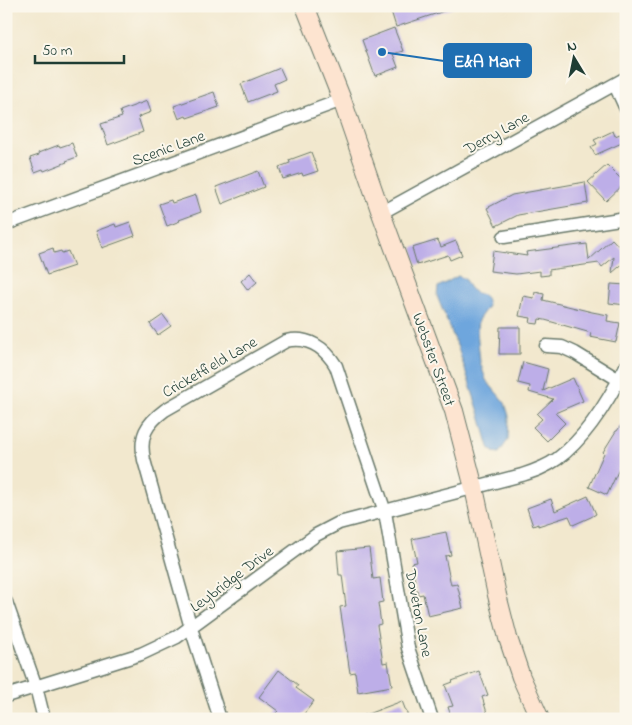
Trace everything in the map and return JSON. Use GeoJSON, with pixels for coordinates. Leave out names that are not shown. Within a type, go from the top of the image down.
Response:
{"type":"FeatureCollection","features":[{"type":"Feature","properties":{"kind":"main road","name":"Webster Street"},"geometry":{"type":"LineString","coordinates":[[305,6],[342,100],[381,213],[454,411],[474,488],[508,638],[521,677],[540,719]]}},
{"type":"Feature","properties":{"kind":"street"},"geometry":{"type":"LineString","coordinates":[[620,82],[626,109]]}},
{"type":"Feature","properties":{"kind":"street","name":"Derry Lane"},"geometry":{"type":"LineString","coordinates":[[381,213],[620,82]]}},
{"type":"Feature","properties":{"kind":"street","name":"Scenic Lane"},"geometry":{"type":"LineString","coordinates":[[6,224],[342,100]]}},
{"type":"Feature","properties":{"kind":"street"},"geometry":{"type":"LineString","coordinates":[[504,237],[626,218]]}},
{"type":"Feature","properties":{"kind":"street","name":"Cricketfield Lane"},"geometry":{"type":"LineString","coordinates":[[222,718],[191,628],[142,452],[145,431],[153,419],[164,410],[286,341],[294,339],[306,340],[325,351],[336,366],[385,512]]}},
{"type":"Feature","properties":{"kind":"street"},"geometry":{"type":"LineString","coordinates":[[546,346],[562,347],[575,353],[619,380]]}},
{"type":"Feature","properties":{"kind":"street","name":"Leybridge Drive"},"geometry":{"type":"LineString","coordinates":[[6,696],[141,654],[177,637],[316,534],[339,523],[522,476],[557,460],[572,447],[586,430],[626,366]]}},
{"type":"Feature","properties":{"kind":"street","name":"Doveton Lane"},"geometry":{"type":"LineString","coordinates":[[385,512],[408,648],[432,719]]}},
{"type":"Feature","properties":{"kind":"street"},"geometry":{"type":"LineString","coordinates":[[6,602],[36,687],[44,719]]}},
{"type":"Feature","properties":{"kind":"water"},"geometry":{"type":"Polygon","coordinates":[[[458,276],[465,279],[471,289],[484,296],[488,306],[478,320],[477,330],[480,362],[486,380],[505,403],[509,416],[508,440],[499,453],[493,452],[489,447],[458,348],[437,296],[438,287],[458,276]]]}},
{"type":"Feature","properties":{"kind":"building"},"geometry":{"type":"Polygon","coordinates":[[[404,6],[452,6],[453,8],[396,27],[391,11],[404,6]]]}},
{"type":"Feature","properties":{"kind":"building"},"geometry":{"type":"Polygon","coordinates":[[[394,28],[403,51],[393,54],[398,67],[375,76],[362,40],[394,28]]]}},
{"type":"Feature","properties":{"kind":"building"},"geometry":{"type":"Polygon","coordinates":[[[280,68],[285,79],[274,84],[277,91],[248,102],[241,84],[280,68]]]}},
{"type":"Feature","properties":{"kind":"building"},"geometry":{"type":"Polygon","coordinates":[[[214,92],[219,107],[179,119],[174,106],[214,92]]]}},
{"type":"Feature","properties":{"kind":"building"},"geometry":{"type":"Polygon","coordinates":[[[147,101],[151,112],[138,117],[143,132],[108,145],[101,124],[122,117],[120,111],[147,101]]]}},
{"type":"Feature","properties":{"kind":"building"},"geometry":{"type":"Polygon","coordinates":[[[613,131],[615,136],[620,134],[624,142],[595,155],[591,147],[597,144],[594,140],[613,131]]]}},
{"type":"Feature","properties":{"kind":"building"},"geometry":{"type":"Polygon","coordinates":[[[72,143],[77,157],[44,171],[43,169],[35,172],[30,158],[59,145],[60,147],[72,143]]]}},
{"type":"Feature","properties":{"kind":"building"},"geometry":{"type":"Polygon","coordinates":[[[311,152],[318,171],[303,176],[302,173],[283,179],[279,167],[290,163],[289,160],[311,152]]]}},
{"type":"Feature","properties":{"kind":"building"},"geometry":{"type":"Polygon","coordinates":[[[607,165],[625,183],[606,201],[588,182],[607,165]]]}},
{"type":"Feature","properties":{"kind":"building"},"geometry":{"type":"Polygon","coordinates":[[[258,171],[264,187],[222,204],[216,187],[258,171]]]}},
{"type":"Feature","properties":{"kind":"building"},"geometry":{"type":"Polygon","coordinates":[[[585,182],[588,203],[518,215],[496,226],[487,208],[512,195],[585,182]]]}},
{"type":"Feature","properties":{"kind":"building"},"geometry":{"type":"Polygon","coordinates":[[[196,195],[201,212],[167,226],[159,204],[171,200],[172,203],[196,195]]]}},
{"type":"Feature","properties":{"kind":"building"},"geometry":{"type":"Polygon","coordinates":[[[130,222],[135,236],[102,248],[96,231],[115,224],[116,227],[130,222]]]}},
{"type":"Feature","properties":{"kind":"building"},"geometry":{"type":"Polygon","coordinates":[[[612,239],[626,254],[626,261],[612,273],[614,257],[602,267],[599,263],[555,269],[549,270],[549,275],[540,276],[540,271],[516,274],[490,271],[493,251],[527,256],[526,252],[587,244],[589,260],[612,239]]]}},
{"type":"Feature","properties":{"kind":"building"},"geometry":{"type":"Polygon","coordinates":[[[438,240],[441,247],[456,241],[462,255],[450,260],[448,255],[417,265],[412,248],[438,240]]]}},
{"type":"Feature","properties":{"kind":"building"},"geometry":{"type":"Polygon","coordinates":[[[53,248],[54,253],[68,251],[74,266],[47,275],[39,253],[53,248]]]}},
{"type":"Feature","properties":{"kind":"building"},"geometry":{"type":"Polygon","coordinates":[[[250,273],[257,282],[248,290],[241,281],[250,273]]]}},
{"type":"Feature","properties":{"kind":"building"},"geometry":{"type":"Polygon","coordinates":[[[611,284],[626,285],[626,305],[609,303],[611,284]]]}},
{"type":"Feature","properties":{"kind":"building"},"geometry":{"type":"Polygon","coordinates":[[[535,292],[544,294],[543,300],[608,315],[607,321],[620,323],[616,342],[590,337],[591,333],[545,320],[539,319],[538,324],[530,323],[531,318],[519,316],[523,296],[534,298],[535,292]]]}},
{"type":"Feature","properties":{"kind":"building"},"geometry":{"type":"Polygon","coordinates":[[[163,315],[171,326],[158,335],[150,324],[163,315]]]}},
{"type":"Feature","properties":{"kind":"building"},"geometry":{"type":"Polygon","coordinates":[[[500,327],[520,327],[520,354],[499,354],[500,327]]]}},
{"type":"Feature","properties":{"kind":"building"},"geometry":{"type":"Polygon","coordinates":[[[523,362],[548,369],[543,391],[573,378],[583,401],[555,413],[565,423],[547,441],[533,427],[542,419],[537,414],[553,399],[529,392],[530,386],[518,383],[523,362]]]}},
{"type":"Feature","properties":{"kind":"building"},"geometry":{"type":"Polygon","coordinates":[[[626,418],[626,454],[607,495],[589,487],[603,452],[626,418]]]}},
{"type":"Feature","properties":{"kind":"building"},"geometry":{"type":"Polygon","coordinates":[[[588,496],[596,514],[591,517],[573,525],[569,516],[533,526],[527,508],[551,499],[555,511],[588,496]]]}},
{"type":"Feature","properties":{"kind":"building"},"geometry":{"type":"Polygon","coordinates":[[[446,532],[451,555],[445,556],[451,585],[457,584],[463,608],[428,616],[423,594],[418,595],[411,563],[417,562],[412,539],[446,532]]]}},
{"type":"Feature","properties":{"kind":"building"},"geometry":{"type":"Polygon","coordinates":[[[369,548],[373,579],[380,578],[383,602],[378,603],[381,624],[377,625],[383,663],[388,662],[392,686],[358,692],[355,672],[350,673],[340,607],[346,606],[342,575],[339,575],[337,551],[369,548]]]}},
{"type":"Feature","properties":{"kind":"building"},"geometry":{"type":"Polygon","coordinates":[[[279,670],[298,685],[296,688],[314,701],[300,719],[281,719],[275,714],[278,711],[259,697],[279,670]]]}},
{"type":"Feature","properties":{"kind":"building"},"geometry":{"type":"Polygon","coordinates":[[[479,671],[488,695],[482,697],[489,719],[452,719],[448,707],[453,706],[445,685],[479,671]]]}},
{"type":"Feature","properties":{"kind":"building"},"geometry":{"type":"Polygon","coordinates":[[[402,701],[409,719],[357,719],[357,718],[402,701]]]}},
{"type":"Feature","properties":{"kind":"place","name":"E&A Mart"},"geometry":{"type":"Point","coordinates":[382,52]}}]}
